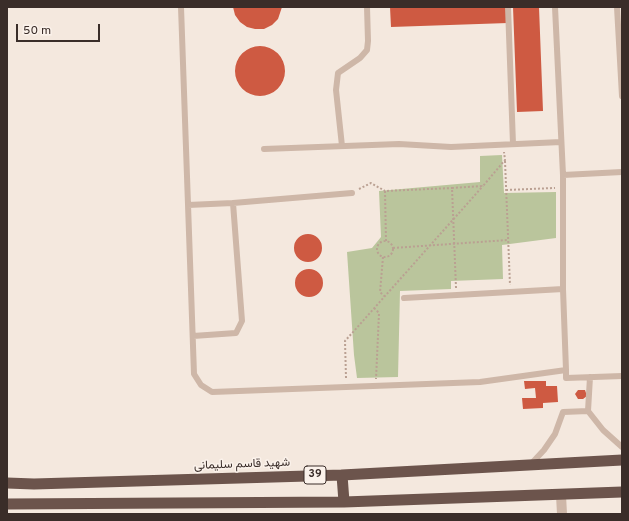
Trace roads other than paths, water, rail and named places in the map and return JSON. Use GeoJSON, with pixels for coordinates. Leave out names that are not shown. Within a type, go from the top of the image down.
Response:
{"type":"FeatureCollection","features":[{"type":"Feature","properties":{"kind":"highway","name":"شهید قاسم سلیمانی"},"geometry":{"type":"LineString","coordinates":[[7,483],[34,484],[342,474],[622,460]]}},
{"type":"Feature","properties":{"kind":"highway"},"geometry":{"type":"LineString","coordinates":[[342,474],[344,502]]}},
{"type":"Feature","properties":{"kind":"highway"},"geometry":{"type":"LineString","coordinates":[[7,504],[344,502],[622,492]]}},
{"type":"Feature","properties":{"kind":"street"},"geometry":{"type":"LineString","coordinates":[[561,495],[562,514]]}},
{"type":"Feature","properties":{"kind":"lane"},"geometry":{"type":"LineString","coordinates":[[181,7],[194,374],[201,385],[212,392],[480,382],[566,370]]}},
{"type":"Feature","properties":{"kind":"lane"},"geometry":{"type":"LineString","coordinates":[[342,146],[336,90],[338,74],[360,58],[366,50],[368,41],[367,7]]}},
{"type":"Feature","properties":{"kind":"lane"},"geometry":{"type":"LineString","coordinates":[[508,7],[512,144]]}},
{"type":"Feature","properties":{"kind":"lane"},"geometry":{"type":"LineString","coordinates":[[555,7],[563,175],[563,289],[566,378],[622,376]]}},
{"type":"Feature","properties":{"kind":"lane"},"geometry":{"type":"LineString","coordinates":[[617,7],[622,96]]}},
{"type":"Feature","properties":{"kind":"lane"},"geometry":{"type":"LineString","coordinates":[[264,149],[399,144],[451,147],[561,142]]}},
{"type":"Feature","properties":{"kind":"lane"},"geometry":{"type":"LineString","coordinates":[[563,175],[622,172]]}},
{"type":"Feature","properties":{"kind":"lane"},"geometry":{"type":"LineString","coordinates":[[188,205],[233,203],[352,193]]}},
{"type":"Feature","properties":{"kind":"lane"},"geometry":{"type":"LineString","coordinates":[[192,336],[236,333],[242,321],[233,203]]}},
{"type":"Feature","properties":{"kind":"lane"},"geometry":{"type":"LineString","coordinates":[[404,298],[563,289]]}},
{"type":"Feature","properties":{"kind":"lane"},"geometry":{"type":"LineString","coordinates":[[590,377],[588,411],[603,430],[622,447]]}},
{"type":"Feature","properties":{"kind":"lane"},"geometry":{"type":"LineString","coordinates":[[531,464],[544,450],[555,434],[563,412],[588,411]]}}]}
